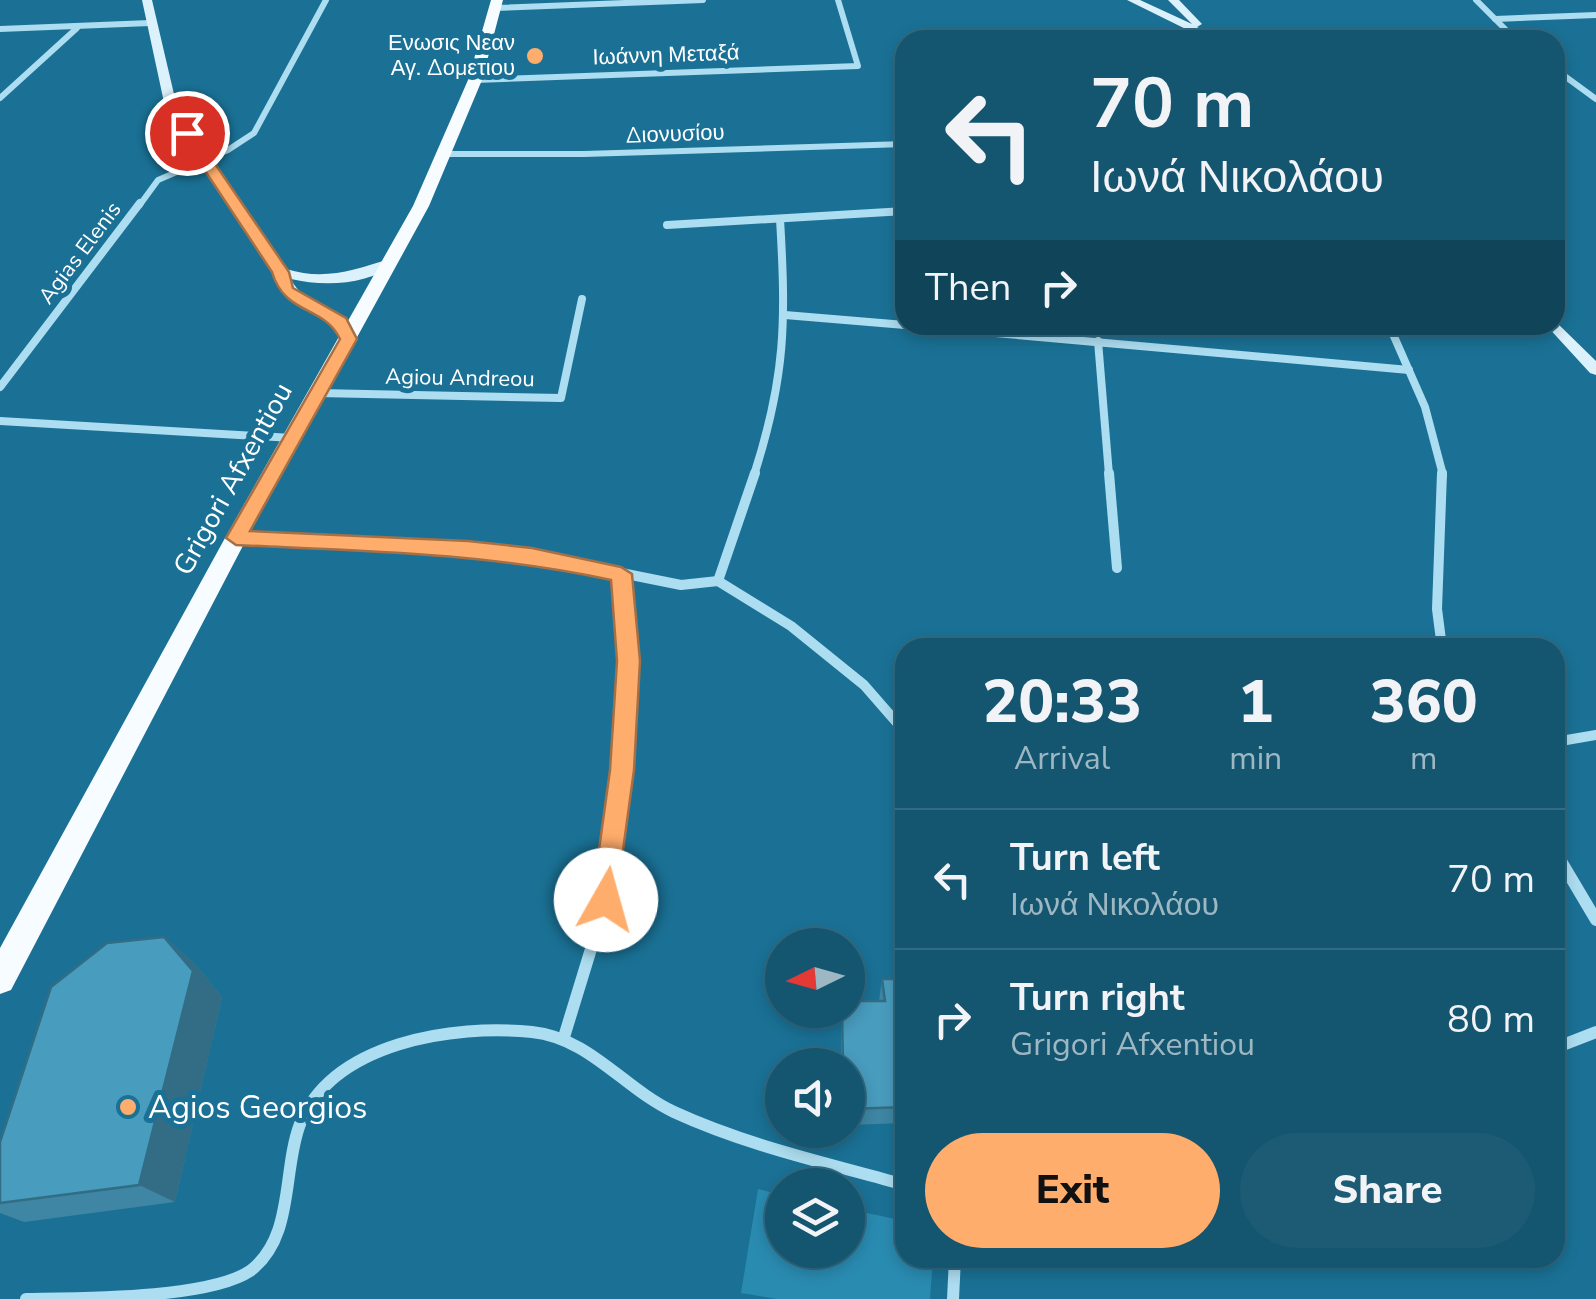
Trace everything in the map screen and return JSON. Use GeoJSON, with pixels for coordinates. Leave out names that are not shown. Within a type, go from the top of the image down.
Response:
{"type":"FeatureCollection","features":[{"type":"Feature","properties":{"kind":"main road","name":"Grigori Afxentiou"},"geometry":{"type":"LineString","coordinates":[[0,978],[446,154],[475,80],[496,4]]}},
{"type":"Feature","properties":{"kind":"street"},"geometry":{"type":"LineString","coordinates":[[148,0],[166,98],[280,272],[286,289],[295,299],[340,322],[349,339]]}},
{"type":"Feature","properties":{"kind":"street","name":"Agias Elenis"},"geometry":{"type":"LineString","coordinates":[[0,388],[158,180],[240,144],[254,133],[326,0]]}},
{"type":"Feature","properties":{"kind":"street"},"geometry":{"type":"LineString","coordinates":[[496,4],[703,0]]}},
{"type":"Feature","properties":{"kind":"street","name":"Ιωάννη Μεταξά"},"geometry":{"type":"LineString","coordinates":[[475,80],[858,66],[838,0]]}},
{"type":"Feature","properties":{"kind":"street"},"geometry":{"type":"LineString","coordinates":[[1132,0],[1200,30]]}},
{"type":"Feature","properties":{"kind":"street"},"geometry":{"type":"LineString","coordinates":[[1172,0],[1203,30]]}},
{"type":"Feature","properties":{"kind":"street"},"geometry":{"type":"LineString","coordinates":[[1476,0],[1506,30]]}},
{"type":"Feature","properties":{"kind":"street"},"geometry":{"type":"LineString","coordinates":[[1494,19],[1596,15]]}},
{"type":"Feature","properties":{"kind":"street"},"geometry":{"type":"LineString","coordinates":[[0,29],[150,23]]}},
{"type":"Feature","properties":{"kind":"street"},"geometry":{"type":"LineString","coordinates":[[0,98],[78,27]]}},
{"type":"Feature","properties":{"kind":"street"},"geometry":{"type":"LineString","coordinates":[[1565,76],[1596,99]]}},
{"type":"Feature","properties":{"kind":"street"},"geometry":{"type":"LineString","coordinates":[[1586,91],[1596,90]]}},
{"type":"Feature","properties":{"kind":"street","name":"Διονυσίου"},"geometry":{"type":"LineString","coordinates":[[446,154],[895,144]]}},
{"type":"Feature","properties":{"kind":"street"},"geometry":{"type":"LineString","coordinates":[[667,225],[895,212]]}},
{"type":"Feature","properties":{"kind":"street"},"geometry":{"type":"LineString","coordinates":[[718,581],[773,406],[783,358],[780,218]]}},
{"type":"Feature","properties":{"kind":"street"},"geometry":{"type":"LineString","coordinates":[[280,272],[306,280],[329,280],[360,276],[390,263]]}},
{"type":"Feature","properties":{"kind":"street","name":"Agiou Andreou"},"geometry":{"type":"LineString","coordinates":[[318,393],[560,398],[582,299]]}},
{"type":"Feature","properties":{"kind":"street"},"geometry":{"type":"LineString","coordinates":[[785,315],[895,324]]}},
{"type":"Feature","properties":{"kind":"street"},"geometry":{"type":"LineString","coordinates":[[1019,335],[1409,370]]}},
{"type":"Feature","properties":{"kind":"street"},"geometry":{"type":"LineString","coordinates":[[1393,335],[1430,420],[1443,471],[1443,514],[1434,598],[1440,638]]}},
{"type":"Feature","properties":{"kind":"street"},"geometry":{"type":"LineString","coordinates":[[1563,335],[1596,370]]}},
{"type":"Feature","properties":{"kind":"street"},"geometry":{"type":"LineString","coordinates":[[1098,342],[1117,568]]}},
{"type":"Feature","properties":{"kind":"street"},"geometry":{"type":"LineString","coordinates":[[0,421],[293,438]]}},
{"type":"Feature","properties":{"kind":"street"},"geometry":{"type":"LineString","coordinates":[[236,538],[468,548],[532,555],[680,585],[718,581]]}},
{"type":"Feature","properties":{"kind":"street"},"geometry":{"type":"LineString","coordinates":[[564,1037],[606,900],[620,788],[628,661],[621,574]]}},
{"type":"Feature","properties":{"kind":"street"},"geometry":{"type":"LineString","coordinates":[[718,581],[791,626],[864,685],[895,721]]}},
{"type":"Feature","properties":{"kind":"street"},"geometry":{"type":"LineString","coordinates":[[1565,740],[1596,734]]}},
{"type":"Feature","properties":{"kind":"street"},"geometry":{"type":"LineString","coordinates":[[1565,869],[1596,920]]}},
{"type":"Feature","properties":{"kind":"street"},"geometry":{"type":"LineString","coordinates":[[26,1299],[203,1291],[240,1278],[265,1256],[278,1232],[300,1122],[323,1090],[356,1061],[384,1049],[440,1037],[494,1032],[564,1037],[640,1094],[728,1134],[895,1181]]}},
{"type":"Feature","properties":{"kind":"street"},"geometry":{"type":"LineString","coordinates":[[1565,1044],[1596,1032]]}},
{"type":"Feature","properties":{"kind":"street"},"geometry":{"type":"LineString","coordinates":[[953,1299],[955,1268]]}},
{"type":"Feature","properties":{"kind":"shaded area"},"geometry":{"type":"Polygon","coordinates":[[[758,1189],[765,1191],[765,1268],[865,1268],[865,1213],[895,1219],[895,1268],[932,1268],[930,1299],[777,1299],[741,1293],[758,1189]]]}},
{"type":"Feature","properties":{"kind":"building","name":"Agios Georgios"},"geometry":{"type":"Polygon","coordinates":[[[164,937],[193,971],[139,1185],[0,1203],[0,1142],[51,987],[107,943],[164,937]]]}},
{"type":"Feature","properties":{"kind":"building"},"geometry":{"type":"Polygon","coordinates":[[[882,979],[895,979],[895,1107],[865,1108],[865,1048],[843,1048],[842,1028],[865,1028],[865,1001],[885,1001],[882,979]]]}},
{"type":"Feature","properties":{"kind":"place","name":"Ενωσις Νεαν Αγ. Δομετιου"},"geometry":{"type":"Point","coordinates":[535,56]}},
{"type":"Feature","properties":{"kind":"place","name":"Agios Georgios"},"geometry":{"type":"Point","coordinates":[128,1107]}},
{"type":"Feature","properties":{"kind":"route"},"geometry":{"type":"LineString","coordinates":[[187,133],[280,272],[286,289],[295,299],[340,322],[349,339],[236,538],[468,548],[532,555],[621,574],[628,661],[622,770],[606,900]]}}]}
